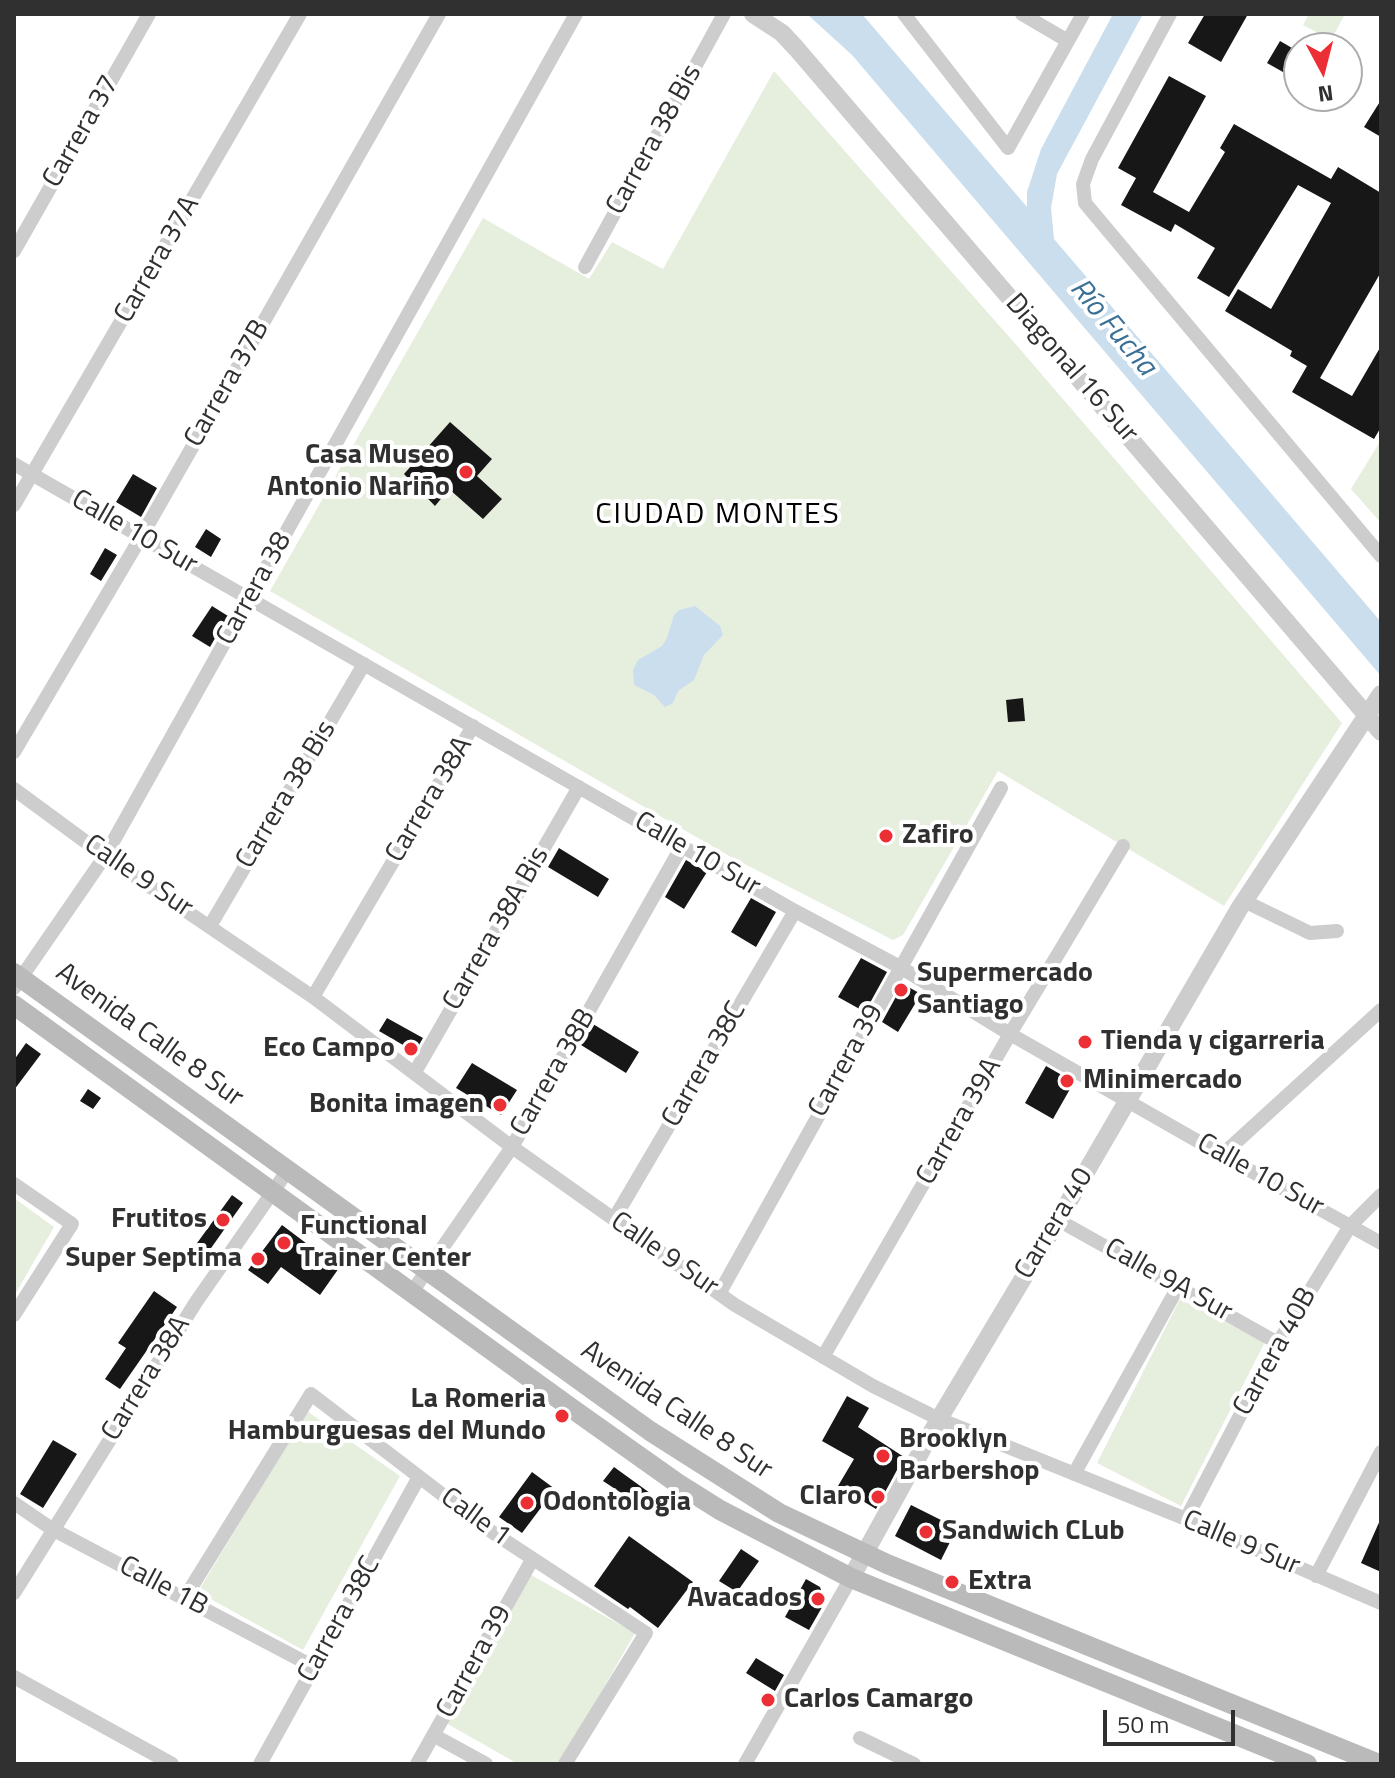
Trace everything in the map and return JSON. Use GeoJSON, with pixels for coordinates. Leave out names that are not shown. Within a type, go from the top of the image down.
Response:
{"type":"FeatureCollection","features":[{"type":"Feature","properties":{"kind":"main road","name":"Avenida Calle 8 Sur"},"geometry":{"type":"LineString","coordinates":[[16,980],[708,1470],[779,1513],[864,1554],[1379,1764]]}},
{"type":"Feature","properties":{"kind":"main road","name":"Avenida Calle 8 Sur"},"geometry":{"type":"LineString","coordinates":[[14,1005],[677,1483],[770,1537],[851,1578],[1307,1764]]}},
{"type":"Feature","properties":{"kind":"street","name":"Carrera 37"},"geometry":{"type":"LineString","coordinates":[[14,251],[149,14]]}},
{"type":"Feature","properties":{"kind":"street","name":"Carrera 37A"},"geometry":{"type":"LineString","coordinates":[[14,505],[300,14]]}},
{"type":"Feature","properties":{"kind":"street","name":"Carrera 37B"},"geometry":{"type":"LineString","coordinates":[[14,752],[141,537],[439,14]]}},
{"type":"Feature","properties":{"kind":"street","name":"Carrera 38"},"geometry":{"type":"LineString","coordinates":[[16,980],[105,856],[576,14]]}},
{"type":"Feature","properties":{"kind":"street","name":"Carrera 38 Bis"},"geometry":{"type":"LineString","coordinates":[[585,267],[724,14]]}},
{"type":"Feature","properties":{"kind":"street","name":"Diagonal 16 Sur"},"geometry":{"type":"LineString","coordinates":[[753,14],[782,33],[796,48],[1381,732]]}},
{"type":"Feature","properties":{"kind":"street"},"geometry":{"type":"LineString","coordinates":[[904,14],[1008,148],[1083,14]]}},
{"type":"Feature","properties":{"kind":"street"},"geometry":{"type":"LineString","coordinates":[[1022,14],[1068,41]]}},
{"type":"Feature","properties":{"kind":"street"},"geometry":{"type":"LineString","coordinates":[[1170,14],[1092,159],[1083,184],[1085,203],[1381,556]]}},
{"type":"Feature","properties":{"kind":"street","name":"Calle 10 Sur"},"geometry":{"type":"LineString","coordinates":[[14,464],[1381,1243]]}},
{"type":"Feature","properties":{"kind":"street","name":"Carrera 38 Bis"},"geometry":{"type":"LineString","coordinates":[[210,926],[364,664]]}},
{"type":"Feature","properties":{"kind":"street","name":"Carrera 40"},"geometry":{"type":"LineString","coordinates":[[745,1764],[939,1419],[1244,901],[1379,696]]}},
{"type":"Feature","properties":{"kind":"street","name":"Carrera 38A"},"geometry":{"type":"LineString","coordinates":[[313,997],[473,726]]}},
{"type":"Feature","properties":{"kind":"street","name":"Carrera 38A Bis"},"geometry":{"type":"LineString","coordinates":[[415,1072],[579,787]]}},
{"type":"Feature","properties":{"kind":"street","name":"Carrera 39"},"geometry":{"type":"LineString","coordinates":[[719,1294],[1001,788]]}},
{"type":"Feature","properties":{"kind":"street","name":"Calle 9 Sur"},"geometry":{"type":"LineString","coordinates":[[14,789],[105,856],[313,997],[512,1147],[719,1294],[823,1357],[939,1419],[1186,1519],[1381,1603]]}},
{"type":"Feature","properties":{"kind":"street","name":"Carrera 38B"},"geometry":{"type":"LineString","coordinates":[[412,1292],[512,1147],[682,846]]}},
{"type":"Feature","properties":{"kind":"street","name":"Carrera 39A"},"geometry":{"type":"LineString","coordinates":[[823,1357],[1123,846]]}},
{"type":"Feature","properties":{"kind":"street"},"geometry":{"type":"LineString","coordinates":[[1244,901],[1310,933],[1337,931]]}},
{"type":"Feature","properties":{"kind":"street","name":"Carrera 38C"},"geometry":{"type":"LineString","coordinates":[[614,1219],[795,911]]}},
{"type":"Feature","properties":{"kind":"street"},"geometry":{"type":"LineString","coordinates":[[1222,1155],[1381,1010]]}},
{"type":"Feature","properties":{"kind":"street","name":"Carrera 38A"},"geometry":{"type":"LineString","coordinates":[[14,1593],[196,1302],[288,1170]]}},
{"type":"Feature","properties":{"kind":"street"},"geometry":{"type":"LineString","coordinates":[[14,1184],[72,1224],[14,1315]]}},
{"type":"Feature","properties":{"kind":"street","name":"Carrera 40B"},"geometry":{"type":"LineString","coordinates":[[1186,1519],[1278,1343],[1350,1226],[1381,1195]]}},
{"type":"Feature","properties":{"kind":"street","name":"Calle 9A Sur"},"geometry":{"type":"LineString","coordinates":[[1058,1220],[1278,1343]]}},
{"type":"Feature","properties":{"kind":"street"},"geometry":{"type":"LineString","coordinates":[[1074,1474],[1178,1287]]}},
{"type":"Feature","properties":{"kind":"street","name":"Calle 1"},"geometry":{"type":"LineString","coordinates":[[184,1599],[311,1394],[532,1560],[646,1633],[565,1764]]}},
{"type":"Feature","properties":{"kind":"street"},"geometry":{"type":"LineString","coordinates":[[1316,1576],[1381,1452]]}},
{"type":"Feature","properties":{"kind":"street","name":"Carrera 38C"},"geometry":{"type":"LineString","coordinates":[[260,1764],[419,1477]]}},
{"type":"Feature","properties":{"kind":"street","name":"Calle 1B"},"geometry":{"type":"LineString","coordinates":[[14,1503],[52,1529],[314,1667]]}},
{"type":"Feature","properties":{"kind":"street","name":"Carrera 39"},"geometry":{"type":"LineString","coordinates":[[417,1764],[532,1560]]}},
{"type":"Feature","properties":{"kind":"street"},"geometry":{"type":"LineString","coordinates":[[14,1677],[172,1764]]}},
{"type":"Feature","properties":{"kind":"street"},"geometry":{"type":"LineString","coordinates":[[433,1735],[486,1764]]}},
{"type":"Feature","properties":{"kind":"street"},"geometry":{"type":"LineString","coordinates":[[860,1738],[914,1764]]}},
{"type":"Feature","properties":{"kind":"green space"},"geometry":{"type":"Polygon","coordinates":[[[1309,14],[1345,14],[1335,32],[1316,32],[1303,25],[1309,14]]]}},
{"type":"Feature","properties":{"kind":"green space"},"geometry":{"type":"Polygon","coordinates":[[[774,71],[1019,348],[1342,723],[1224,906],[998,771],[903,935],[893,940],[731,857],[270,591],[483,218],[589,279],[612,242],[663,269],[774,71]]]}},
{"type":"Feature","properties":{"kind":"green space"},"geometry":{"type":"Polygon","coordinates":[[[1381,440],[1381,523],[1351,489],[1381,440]]]}},
{"type":"Feature","properties":{"kind":"green space"},"geometry":{"type":"Polygon","coordinates":[[[14,1198],[54,1227],[14,1296],[14,1198]]]}},
{"type":"Feature","properties":{"kind":"green space"},"geometry":{"type":"Polygon","coordinates":[[[1180,1299],[1265,1342],[1181,1506],[1097,1463],[1180,1299]]]}},
{"type":"Feature","properties":{"kind":"green space"},"geometry":{"type":"Polygon","coordinates":[[[307,1411],[400,1476],[303,1650],[198,1592],[307,1411]]]}},
{"type":"Feature","properties":{"kind":"green space"},"geometry":{"type":"Polygon","coordinates":[[[531,1575],[635,1633],[560,1764],[518,1764],[446,1723],[531,1575]]]}},
{"type":"Feature","properties":{"kind":"water","name":"Río Fucha"},"geometry":{"type":"Polygon","coordinates":[[[807,14],[862,14],[1027,207],[1027,192],[1041,149],[1113,14],[1143,14],[1057,174],[1051,208],[1054,239],[1381,622],[1381,676],[852,55],[807,14]]]}},
{"type":"Feature","properties":{"kind":"water"},"geometry":{"type":"Polygon","coordinates":[[[695,606],[720,626],[723,635],[704,655],[694,680],[678,691],[673,703],[665,707],[654,695],[634,685],[633,670],[638,660],[662,646],[674,615],[679,610],[695,606]]]}},
{"type":"Feature","properties":{"kind":"building"},"geometry":{"type":"Polygon","coordinates":[[[1205,14],[1248,14],[1221,62],[1188,43],[1205,14]]]}},
{"type":"Feature","properties":{"kind":"building"},"geometry":{"type":"Polygon","coordinates":[[[1280,41],[1283,43],[1283,72],[1267,63],[1280,41]]]}},
{"type":"Feature","properties":{"kind":"building"},"geometry":{"type":"Polygon","coordinates":[[[1169,76],[1206,96],[1153,192],[1189,212],[1225,152],[1220,148],[1234,124],[1331,179],[1338,167],[1381,193],[1381,272],[1320,378],[1352,396],[1381,346],[1381,427],[1374,439],[1292,392],[1307,366],[1290,356],[1292,351],[1225,311],[1238,289],[1271,309],[1331,203],[1298,185],[1229,297],[1197,278],[1215,248],[1175,224],[1171,232],[1121,205],[1136,178],[1118,168],[1169,76]]]}},
{"type":"Feature","properties":{"kind":"building"},"geometry":{"type":"Polygon","coordinates":[[[1381,100],[1381,137],[1364,127],[1381,100]]]}},
{"type":"Feature","properties":{"kind":"building","name":"Casa Museo Antonio Nariño"},"geometry":{"type":"Polygon","coordinates":[[[450,422],[492,459],[477,476],[502,499],[483,519],[449,489],[435,506],[404,474],[450,422]]]}},
{"type":"Feature","properties":{"kind":"building"},"geometry":{"type":"Polygon","coordinates":[[[133,474],[157,488],[141,517],[116,502],[133,474]]]}},
{"type":"Feature","properties":{"kind":"building"},"geometry":{"type":"Polygon","coordinates":[[[206,529],[221,539],[211,557],[195,547],[206,529]]]}},
{"type":"Feature","properties":{"kind":"building"},"geometry":{"type":"Polygon","coordinates":[[[105,548],[117,555],[101,581],[90,574],[105,548]]]}},
{"type":"Feature","properties":{"kind":"building"},"geometry":{"type":"Polygon","coordinates":[[[212,606],[228,616],[210,647],[192,636],[212,606]]]}},
{"type":"Feature","properties":{"kind":"building"},"geometry":{"type":"Polygon","coordinates":[[[1023,698],[1025,721],[1008,722],[1006,700],[1023,698]]]}},
{"type":"Feature","properties":{"kind":"building"},"geometry":{"type":"Polygon","coordinates":[[[559,848],[609,879],[598,897],[548,867],[559,848]]]}},
{"type":"Feature","properties":{"kind":"building"},"geometry":{"type":"Polygon","coordinates":[[[686,860],[707,872],[684,909],[665,897],[686,860]]]}},
{"type":"Feature","properties":{"kind":"building"},"geometry":{"type":"Polygon","coordinates":[[[751,898],[776,912],[756,947],[731,932],[751,898]]]}},
{"type":"Feature","properties":{"kind":"building"},"geometry":{"type":"Polygon","coordinates":[[[861,958],[887,972],[865,1012],[838,997],[861,958]]]}},
{"type":"Feature","properties":{"kind":"building"},"geometry":{"type":"Polygon","coordinates":[[[903,984],[921,994],[898,1032],[882,1022],[903,984]]]}},
{"type":"Feature","properties":{"kind":"building"},"geometry":{"type":"Polygon","coordinates":[[[387,1018],[423,1038],[415,1052],[379,1031],[387,1018]]]}},
{"type":"Feature","properties":{"kind":"building"},"geometry":{"type":"Polygon","coordinates":[[[593,1024],[639,1052],[626,1073],[581,1045],[593,1024]]]}},
{"type":"Feature","properties":{"kind":"building"},"geometry":{"type":"Polygon","coordinates":[[[26,1043],[41,1054],[14,1090],[14,1060],[26,1043]]]}},
{"type":"Feature","properties":{"kind":"building"},"geometry":{"type":"Polygon","coordinates":[[[472,1063],[517,1090],[501,1115],[456,1088],[472,1063]]]}},
{"type":"Feature","properties":{"kind":"building"},"geometry":{"type":"Polygon","coordinates":[[[1046,1066],[1074,1082],[1053,1119],[1025,1103],[1046,1066]]]}},
{"type":"Feature","properties":{"kind":"building"},"geometry":{"type":"Polygon","coordinates":[[[88,1089],[101,1098],[93,1109],[80,1101],[88,1089]]]}},
{"type":"Feature","properties":{"kind":"building","name":"Frutitos"},"geometry":{"type":"Polygon","coordinates":[[[232,1195],[243,1203],[204,1258],[192,1250],[232,1195]]]}},
{"type":"Feature","properties":{"kind":"building"},"geometry":{"type":"Polygon","coordinates":[[[282,1225],[339,1268],[320,1295],[281,1267],[268,1284],[248,1270],[282,1225]]]}},
{"type":"Feature","properties":{"kind":"building"},"geometry":{"type":"Polygon","coordinates":[[[154,1291],[177,1307],[120,1389],[105,1379],[126,1348],[118,1343],[154,1291]]]}},
{"type":"Feature","properties":{"kind":"building"},"geometry":{"type":"Polygon","coordinates":[[[847,1396],[869,1408],[858,1427],[904,1457],[876,1509],[838,1486],[854,1459],[822,1441],[847,1396]]]}},
{"type":"Feature","properties":{"kind":"building"},"geometry":{"type":"Polygon","coordinates":[[[53,1440],[77,1454],[43,1508],[20,1494],[53,1440]]]}},
{"type":"Feature","properties":{"kind":"building"},"geometry":{"type":"Polygon","coordinates":[[[614,1467],[661,1501],[652,1513],[603,1481],[614,1467]]]}},
{"type":"Feature","properties":{"kind":"building","name":"Odontologia"},"geometry":{"type":"Polygon","coordinates":[[[532,1472],[555,1489],[522,1533],[499,1517],[532,1472]]]}},
{"type":"Feature","properties":{"kind":"building","name":"Sandwich CLub"},"geometry":{"type":"Polygon","coordinates":[[[911,1505],[957,1528],[941,1560],[895,1536],[911,1505]]]}},
{"type":"Feature","properties":{"kind":"building"},"geometry":{"type":"Polygon","coordinates":[[[1381,1518],[1381,1572],[1361,1563],[1381,1518]]]}},
{"type":"Feature","properties":{"kind":"building"},"geometry":{"type":"Polygon","coordinates":[[[629,1536],[693,1582],[658,1628],[594,1586],[629,1536]]]}},
{"type":"Feature","properties":{"kind":"building"},"geometry":{"type":"Polygon","coordinates":[[[741,1549],[759,1561],[737,1592],[719,1581],[741,1549]]]}},
{"type":"Feature","properties":{"kind":"building"},"geometry":{"type":"Polygon","coordinates":[[[806,1579],[820,1587],[825,1602],[809,1630],[785,1617],[806,1579]]]}},
{"type":"Feature","properties":{"kind":"building"},"geometry":{"type":"Polygon","coordinates":[[[756,1658],[784,1675],[775,1691],[746,1673],[756,1658]]]}},
{"type":"Feature","properties":{"kind":"place","name":"Casa Museo Antonio Nariño"},"geometry":{"type":"Point","coordinates":[466,472]}},
{"type":"Feature","properties":{"kind":"place","name":"Zafiro"},"geometry":{"type":"Point","coordinates":[886,836]}},
{"type":"Feature","properties":{"kind":"place","name":"Supermercado Santiago"},"geometry":{"type":"Point","coordinates":[901,990]}},
{"type":"Feature","properties":{"kind":"place","name":"Tienda y cigarreria"},"geometry":{"type":"Point","coordinates":[1085,1042]}},
{"type":"Feature","properties":{"kind":"place","name":"Eco Campo"},"geometry":{"type":"Point","coordinates":[411,1049]}},
{"type":"Feature","properties":{"kind":"place","name":"Minimercado"},"geometry":{"type":"Point","coordinates":[1067,1081]}},
{"type":"Feature","properties":{"kind":"place","name":"Bonita imagen"},"geometry":{"type":"Point","coordinates":[500,1105]}},
{"type":"Feature","properties":{"kind":"place","name":"Frutitos"},"geometry":{"type":"Point","coordinates":[223,1220]}},
{"type":"Feature","properties":{"kind":"place","name":"Functional Trainer Center"},"geometry":{"type":"Point","coordinates":[284,1243]}},
{"type":"Feature","properties":{"kind":"place","name":"Super Septima"},"geometry":{"type":"Point","coordinates":[258,1259]}},
{"type":"Feature","properties":{"kind":"place","name":"La Romeria Hamburguesas del Mundo"},"geometry":{"type":"Point","coordinates":[562,1416]}},
{"type":"Feature","properties":{"kind":"place","name":"Brooklyn Barbershop"},"geometry":{"type":"Point","coordinates":[883,1456]}},
{"type":"Feature","properties":{"kind":"place","name":"Claro"},"geometry":{"type":"Point","coordinates":[878,1497]}},
{"type":"Feature","properties":{"kind":"place","name":"Odontologia"},"geometry":{"type":"Point","coordinates":[527,1503]}},
{"type":"Feature","properties":{"kind":"place","name":"Sandwich CLub"},"geometry":{"type":"Point","coordinates":[926,1532]}},
{"type":"Feature","properties":{"kind":"place","name":"Extra"},"geometry":{"type":"Point","coordinates":[952,1582]}},
{"type":"Feature","properties":{"kind":"place","name":"Avacados"},"geometry":{"type":"Point","coordinates":[818,1599]}},
{"type":"Feature","properties":{"kind":"place","name":"Carlos Camargo"},"geometry":{"type":"Point","coordinates":[768,1700]}},
{"type":"Feature","properties":{"kind":"district","name":"CIUDAD MONTES"},"geometry":{"type":"Point","coordinates":[718,516]}}]}
